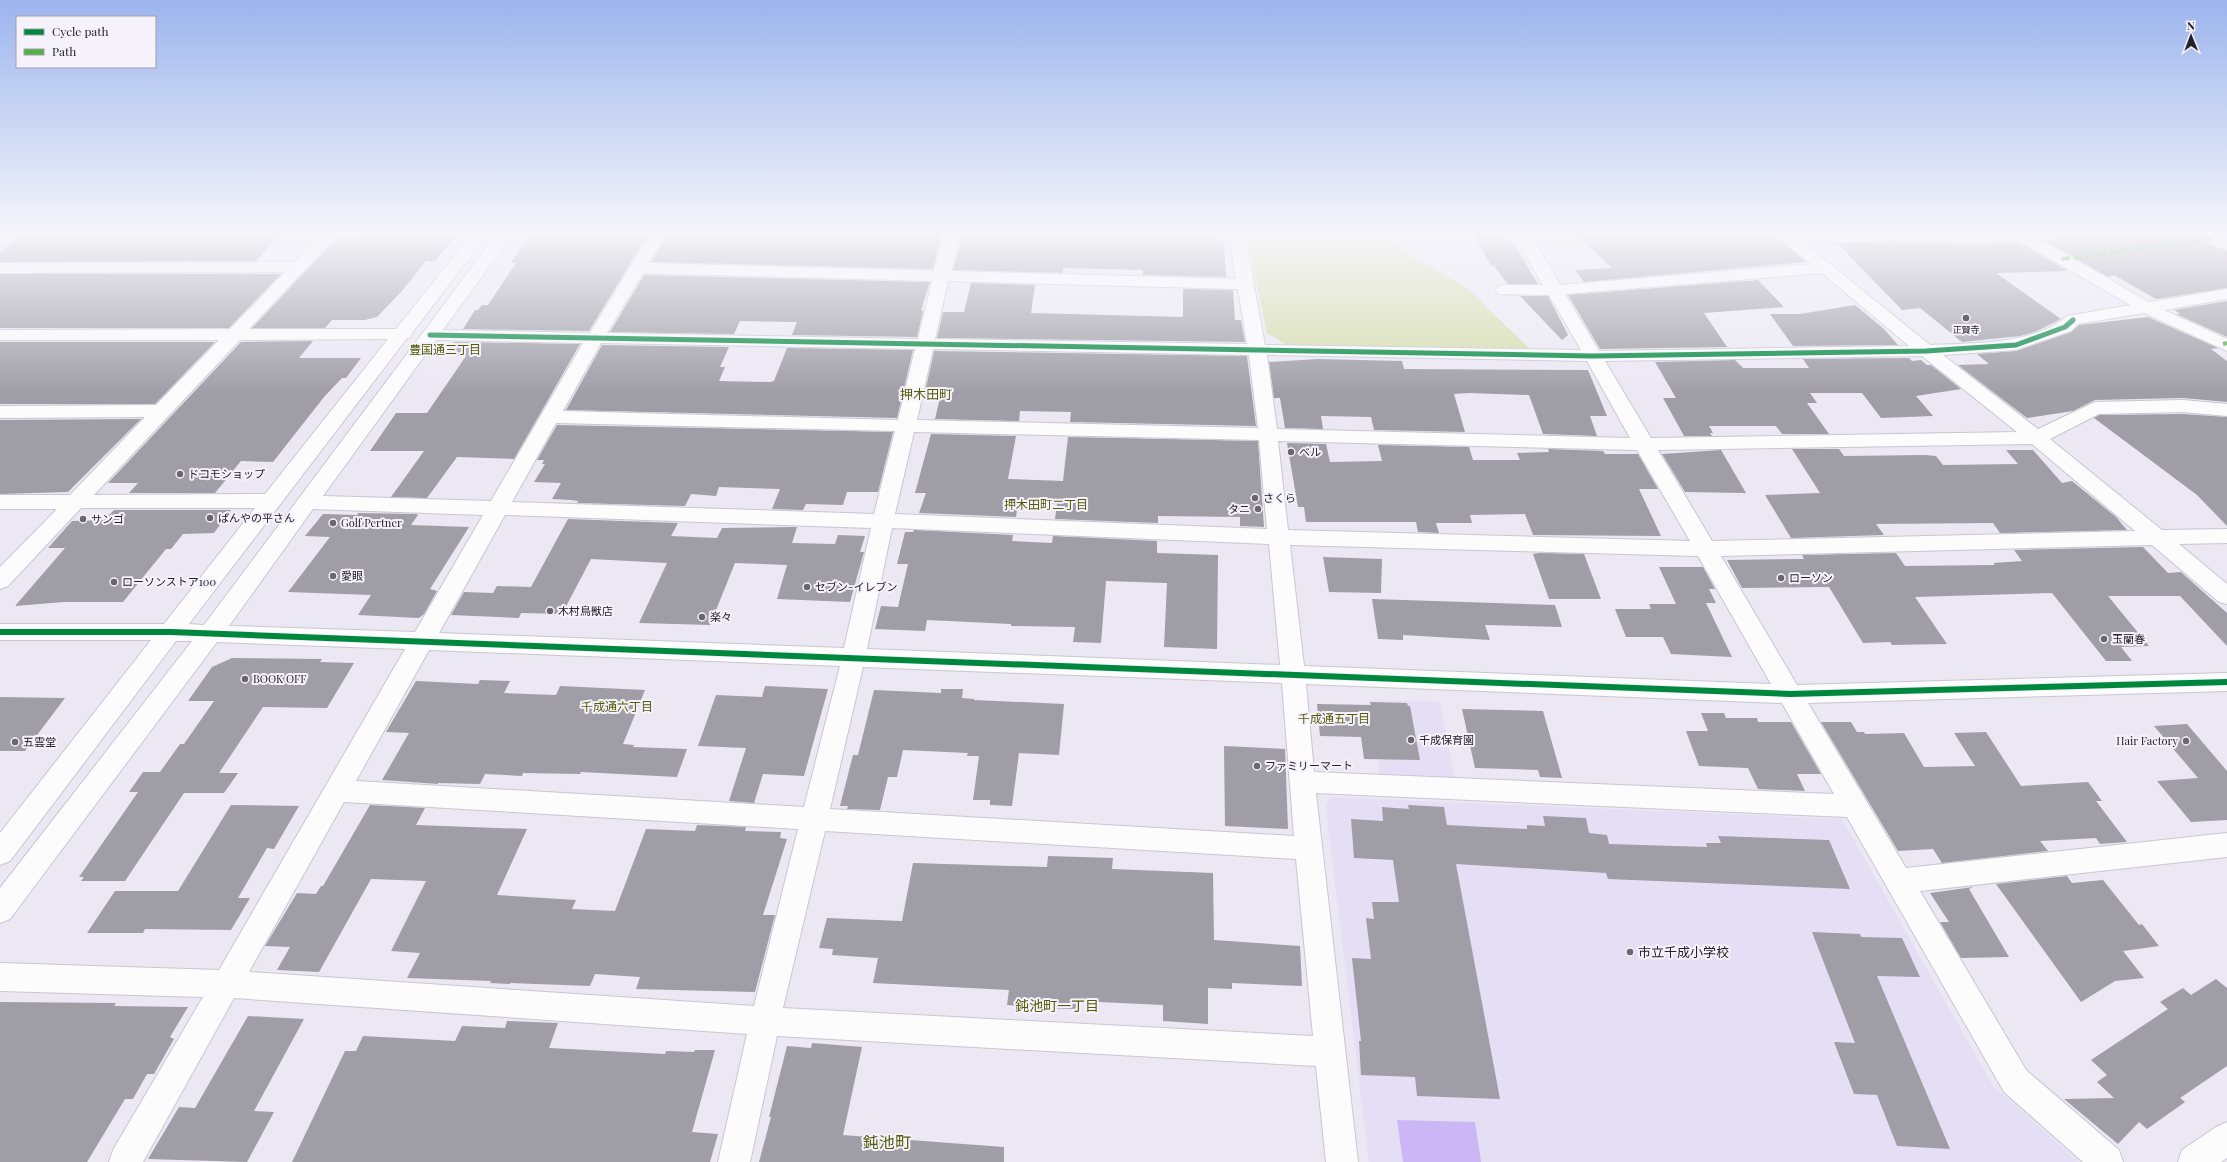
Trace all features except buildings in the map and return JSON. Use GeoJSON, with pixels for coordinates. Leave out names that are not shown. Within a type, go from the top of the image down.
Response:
{"type":"FeatureCollection","features":[{"type":"Feature","properties":{"kind":"street"},"geometry":{"type":"LineString","coordinates":[[0,581],[282,285]]}},
{"type":"Feature","properties":{"kind":"street"},"geometry":{"type":"LineString","coordinates":[[0,853],[271,501],[441,285]]}},
{"type":"Feature","properties":{"kind":"street"},"geometry":{"type":"LineString","coordinates":[[0,910],[210,634],[467,285]]}},
{"type":"Feature","properties":{"kind":"street"},"geometry":{"type":"LineString","coordinates":[[124,1162],[424,641],[595,338],[627,285]]}},
{"type":"Feature","properties":{"kind":"street"},"geometry":{"type":"LineString","coordinates":[[734,1162],[766,1021],[853,658],[883,521],[940,285]]}},
{"type":"Feature","properties":{"kind":"street"},"geometry":{"type":"LineString","coordinates":[[1246,285],[1257,350],[1268,435],[1293,675],[1308,848],[1342,1162]]}},
{"type":"Feature","properties":{"kind":"street"},"geometry":{"type":"LineString","coordinates":[[1552,285],[1592,356],[1646,444],[2015,1081],[2107,1162]]}},
{"type":"Feature","properties":{"kind":"street"},"geometry":{"type":"LineString","coordinates":[[1504,290],[1554,290],[1613,285]]}},
{"type":"Feature","properties":{"kind":"street"},"geometry":{"type":"LineString","coordinates":[[1847,285],[1926,351],[2036,438],[2227,596]]}},
{"type":"Feature","properties":{"kind":"street"},"geometry":{"type":"LineString","coordinates":[[2107,285],[2145,308],[2227,346]]}},
{"type":"Feature","properties":{"kind":"street"},"geometry":{"type":"LineString","coordinates":[[430,335],[1592,356],[1926,351],[2016,345],[2065,327],[2073,320],[2227,294]]}},
{"type":"Feature","properties":{"kind":"street"},"geometry":{"type":"LineString","coordinates":[[0,335],[404,334]]}},
{"type":"Feature","properties":{"kind":"street"},"geometry":{"type":"LineString","coordinates":[[551,417],[907,424],[1268,435],[1646,444],[2036,438],[2095,408],[2183,406],[2227,410]]}},
{"type":"Feature","properties":{"kind":"street"},"geometry":{"type":"LineString","coordinates":[[0,412],[162,411]]}},
{"type":"Feature","properties":{"kind":"street"},"geometry":{"type":"LineString","coordinates":[[0,502],[271,501]]}},
{"type":"Feature","properties":{"kind":"street"},"geometry":{"type":"LineString","coordinates":[[308,502],[883,521],[1279,537],[1706,549],[2227,536]]}},
{"type":"Feature","properties":{"kind":"street"},"geometry":{"type":"LineString","coordinates":[[0,632],[171,632],[1790,694],[2227,682]]}},
{"type":"Feature","properties":{"kind":"street"},"geometry":{"type":"LineString","coordinates":[[1303,782],[1856,806]]}},
{"type":"Feature","properties":{"kind":"street"},"geometry":{"type":"LineString","coordinates":[[337,791],[1308,848]]}},
{"type":"Feature","properties":{"kind":"street"},"geometry":{"type":"LineString","coordinates":[[1899,881],[2227,845]]}},
{"type":"Feature","properties":{"kind":"street"},"geometry":{"type":"LineString","coordinates":[[0,977],[226,984],[766,1021],[1331,1052]]}},
{"type":"Feature","properties":{"kind":"street"},"geometry":{"type":"LineString","coordinates":[[2194,1162],[2227,1138]]}},
{"type":"Feature","properties":{"kind":"shaded area","name":"千成保育園"},"geometry":{"type":"Polygon","coordinates":[[[1369,700],[1440,702],[1455,779],[1380,777],[1369,700]]]}},
{"type":"Feature","properties":{"kind":"shaded area","name":"市立千成小学校"},"geometry":{"type":"Polygon","coordinates":[[[1331,797],[1842,819],[1993,1086],[2079,1162],[1369,1162],[1325,804],[1331,797]]]}},
{"type":"Feature","properties":{"kind":"shaded area"},"geometry":{"type":"Polygon","coordinates":[[[1397,1120],[1475,1122],[1481,1162],[1403,1162],[1397,1120]]]}},
{"type":"Feature","properties":{"kind":"green space"},"geometry":{"type":"Polygon","coordinates":[[[1257,285],[1462,285],[1468,289],[1530,349],[1287,345],[1267,333],[1257,285]]]}},
{"type":"Feature","properties":{"kind":"marked path"},"geometry":{"type":"LineString","coordinates":[[2223,344],[2227,343]]}},
{"type":"Feature","properties":{"kind":"cycle path"},"geometry":{"type":"LineString","coordinates":[[430,335],[1592,356],[1926,351],[2016,345],[2065,327],[2073,320]]}},
{"type":"Feature","properties":{"kind":"cycle path"},"geometry":{"type":"LineString","coordinates":[[0,632],[171,632],[1790,694],[2227,682]]}},
{"type":"Feature","properties":{"kind":"place","name":"正賢寺"},"geometry":{"type":"Point","coordinates":[1966,318]}},
{"type":"Feature","properties":{"kind":"place","name":"ベル"},"geometry":{"type":"Point","coordinates":[1291,452]}},
{"type":"Feature","properties":{"kind":"place","name":"ドコモショップ"},"geometry":{"type":"Point","coordinates":[180,474]}},
{"type":"Feature","properties":{"kind":"place","name":"さくら"},"geometry":{"type":"Point","coordinates":[1255,498]}},
{"type":"Feature","properties":{"kind":"place","name":"タニ"},"geometry":{"type":"Point","coordinates":[1258,509]}},
{"type":"Feature","properties":{"kind":"place","name":"ぱんやの平さん"},"geometry":{"type":"Point","coordinates":[210,518]}},
{"type":"Feature","properties":{"kind":"place","name":"サンゴ"},"geometry":{"type":"Point","coordinates":[83,519]}},
{"type":"Feature","properties":{"kind":"place","name":"Golf Pertner"},"geometry":{"type":"Point","coordinates":[333,523]}},
{"type":"Feature","properties":{"kind":"place","name":"愛眼"},"geometry":{"type":"Point","coordinates":[333,576]}},
{"type":"Feature","properties":{"kind":"place","name":"ローソン"},"geometry":{"type":"Point","coordinates":[1781,578]}},
{"type":"Feature","properties":{"kind":"place","name":"ローソンストア100"},"geometry":{"type":"Point","coordinates":[114,582]}},
{"type":"Feature","properties":{"kind":"place","name":"セブン-イレブン"},"geometry":{"type":"Point","coordinates":[807,587]}},
{"type":"Feature","properties":{"kind":"place","name":"木村鳥獣店"},"geometry":{"type":"Point","coordinates":[550,611]}},
{"type":"Feature","properties":{"kind":"place","name":"楽々"},"geometry":{"type":"Point","coordinates":[702,617]}},
{"type":"Feature","properties":{"kind":"place","name":"玉蘭春"},"geometry":{"type":"Point","coordinates":[2104,639]}},
{"type":"Feature","properties":{"kind":"place","name":"BOOK OFF"},"geometry":{"type":"Point","coordinates":[245,679]}},
{"type":"Feature","properties":{"kind":"place","name":"千成保育園"},"geometry":{"type":"Point","coordinates":[1411,740]}},
{"type":"Feature","properties":{"kind":"place","name":"Hair Factory"},"geometry":{"type":"Point","coordinates":[2186,741]}},
{"type":"Feature","properties":{"kind":"place","name":"五雲堂"},"geometry":{"type":"Point","coordinates":[15,742]}},
{"type":"Feature","properties":{"kind":"place","name":"ファミリーマート"},"geometry":{"type":"Point","coordinates":[1257,766]}},
{"type":"Feature","properties":{"kind":"place","name":"市立千成小学校"},"geometry":{"type":"Point","coordinates":[1630,952]}},
{"type":"Feature","properties":{"kind":"district","name":"豊国通三丁目"},"geometry":{"type":"Point","coordinates":[445,350]}},
{"type":"Feature","properties":{"kind":"district","name":"押木田町"},"geometry":{"type":"Point","coordinates":[926,394]}},
{"type":"Feature","properties":{"kind":"district","name":"押木田町二丁目"},"geometry":{"type":"Point","coordinates":[1046,505]}},
{"type":"Feature","properties":{"kind":"district","name":"千成通六丁目"},"geometry":{"type":"Point","coordinates":[617,707]}},
{"type":"Feature","properties":{"kind":"district","name":"千成通五丁目"},"geometry":{"type":"Point","coordinates":[1334,719]}},
{"type":"Feature","properties":{"kind":"district","name":"鈍池町一丁目"},"geometry":{"type":"Point","coordinates":[1057,1006]}},
{"type":"Feature","properties":{"kind":"district","name":"鈍池町"},"geometry":{"type":"Point","coordinates":[887,1142]}}]}
